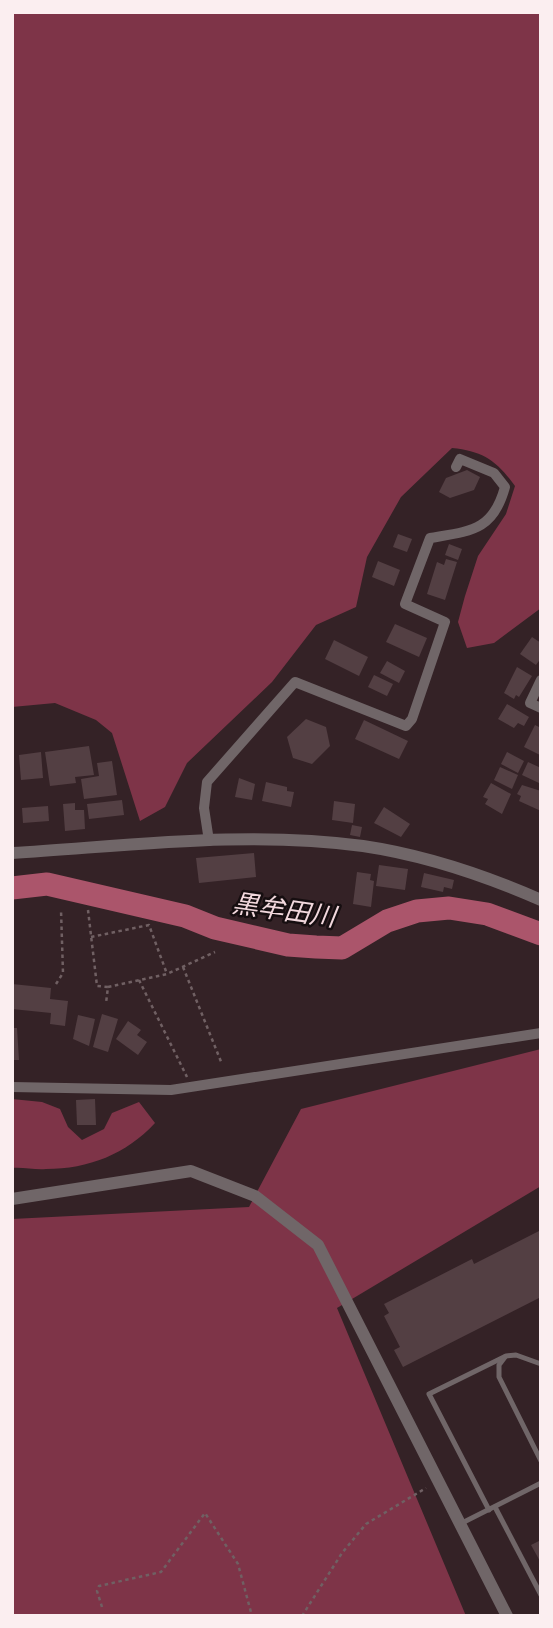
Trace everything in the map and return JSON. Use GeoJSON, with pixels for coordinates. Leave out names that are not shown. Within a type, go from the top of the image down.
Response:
{"type":"FeatureCollection","features":[{"type":"Feature","properties":{"kind":"street"},"geometry":{"type":"LineString","coordinates":[[209,841],[204,808],[207,782],[295,682],[406,726],[412,719],[445,622],[405,604],[430,538],[467,532],[489,522],[500,504],[505,487],[494,473],[460,459],[456,467]]}},
{"type":"Feature","properties":{"kind":"street"},"geometry":{"type":"LineString","coordinates":[[541,680],[530,703],[541,708]]}},
{"type":"Feature","properties":{"kind":"street"},"geometry":{"type":"LineString","coordinates":[[12,853],[209,841],[300,841],[396,852],[488,877],[540,896]]}},
{"type":"Feature","properties":{"kind":"street"},"geometry":{"type":"LineString","coordinates":[[12,1087],[171,1090],[541,1033]]}},
{"type":"Feature","properties":{"kind":"street"},"geometry":{"type":"LineString","coordinates":[[12,1199],[191,1171],[256,1196],[318,1245],[507,1616]]}},
{"type":"Feature","properties":{"kind":"lane"},"geometry":{"type":"LineString","coordinates":[[541,1364],[516,1355],[506,1356],[429,1394],[541,1595]]}},
{"type":"Feature","properties":{"kind":"lane"},"geometry":{"type":"LineString","coordinates":[[506,1356],[499,1365],[499,1377],[541,1461]]}},
{"type":"Feature","properties":{"kind":"lane"},"geometry":{"type":"LineString","coordinates":[[460,1524],[541,1483]]}},
{"type":"Feature","properties":{"kind":"path"},"geometry":{"type":"LineString","coordinates":[[88,909],[97,986],[108,987],[167,974],[215,952]]}},
{"type":"Feature","properties":{"kind":"path"},"geometry":{"type":"LineString","coordinates":[[56,984],[63,973],[61,910]]}},
{"type":"Feature","properties":{"kind":"path"},"geometry":{"type":"LineString","coordinates":[[91,937],[149,925],[167,974]]}},
{"type":"Feature","properties":{"kind":"path"},"geometry":{"type":"LineString","coordinates":[[183,967],[222,1064]]}},
{"type":"Feature","properties":{"kind":"path"},"geometry":{"type":"LineString","coordinates":[[139,980],[187,1078]]}},
{"type":"Feature","properties":{"kind":"path"},"geometry":{"type":"LineString","coordinates":[[106,1003],[108,987]]}},
{"type":"Feature","properties":{"kind":"path"},"geometry":{"type":"LineString","coordinates":[[302,1616],[342,1553],[366,1524],[438,1481]]}},
{"type":"Feature","properties":{"kind":"path"},"geometry":{"type":"LineString","coordinates":[[102,1607],[97,1591],[99,1586],[161,1572],[205,1513],[239,1564],[251,1616]]}},
{"type":"Feature","properties":{"kind":"shaded area"},"geometry":{"type":"Polygon","coordinates":[[[12,12],[541,12],[541,608],[494,643],[467,648],[458,622],[465,596],[478,556],[506,514],[515,486],[502,470],[488,459],[452,448],[401,497],[367,557],[356,607],[316,625],[272,682],[187,763],[165,807],[140,821],[112,733],[96,720],[55,703],[12,707],[12,12]]]}},
{"type":"Feature","properties":{"kind":"shaded area"},"geometry":{"type":"Polygon","coordinates":[[[541,1049],[541,1186],[337,1308],[466,1616],[12,1616],[12,1219],[249,1207],[301,1109],[541,1049]]]}},
{"type":"Feature","properties":{"kind":"shaded area"},"geometry":{"type":"Polygon","coordinates":[[[12,1099],[42,1102],[60,1109],[68,1127],[82,1140],[104,1129],[112,1113],[139,1102],[155,1123],[132,1143],[92,1163],[62,1168],[12,1168],[12,1099]]]}},
{"type":"Feature","properties":{"kind":"building"},"geometry":{"type":"Polygon","coordinates":[[[467,470],[480,477],[474,490],[450,498],[439,492],[446,478],[467,470]]]}},
{"type":"Feature","properties":{"kind":"building"},"geometry":{"type":"Polygon","coordinates":[[[398,534],[412,539],[407,552],[393,547],[398,534]]]}},
{"type":"Feature","properties":{"kind":"building"},"geometry":{"type":"Polygon","coordinates":[[[449,544],[462,549],[458,560],[445,555],[449,544]]]}},
{"type":"Feature","properties":{"kind":"building"},"geometry":{"type":"Polygon","coordinates":[[[446,559],[457,562],[445,600],[427,594],[437,562],[444,565],[446,559]]]}},
{"type":"Feature","properties":{"kind":"building"},"geometry":{"type":"Polygon","coordinates":[[[378,561],[400,570],[394,586],[372,577],[378,561]]]}},
{"type":"Feature","properties":{"kind":"building"},"geometry":{"type":"Polygon","coordinates":[[[395,624],[427,638],[419,657],[386,642],[395,624]]]}},
{"type":"Feature","properties":{"kind":"building"},"geometry":{"type":"Polygon","coordinates":[[[532,637],[541,643],[541,658],[536,665],[520,654],[532,637]]]}},
{"type":"Feature","properties":{"kind":"building"},"geometry":{"type":"Polygon","coordinates":[[[334,640],[368,657],[359,676],[325,659],[334,640]]]}},
{"type":"Feature","properties":{"kind":"building"},"geometry":{"type":"Polygon","coordinates":[[[387,661],[405,671],[399,683],[380,673],[387,661]]]}},
{"type":"Feature","properties":{"kind":"building"},"geometry":{"type":"Polygon","coordinates":[[[517,667],[532,676],[519,697],[516,695],[514,699],[504,693],[517,667]]]}},
{"type":"Feature","properties":{"kind":"building"},"geometry":{"type":"Polygon","coordinates":[[[374,675],[393,684],[387,696],[368,687],[374,675]]]}},
{"type":"Feature","properties":{"kind":"building"},"geometry":{"type":"Polygon","coordinates":[[[507,704],[529,717],[524,726],[518,723],[514,728],[498,719],[507,704]]]}},
{"type":"Feature","properties":{"kind":"building"},"geometry":{"type":"Polygon","coordinates":[[[306,719],[326,727],[330,746],[312,764],[293,758],[287,737],[306,719]]]}},
{"type":"Feature","properties":{"kind":"building"},"geometry":{"type":"Polygon","coordinates":[[[364,720],[408,741],[399,759],[355,739],[364,720]]]}},
{"type":"Feature","properties":{"kind":"building"},"geometry":{"type":"Polygon","coordinates":[[[535,725],[541,728],[540,755],[524,747],[535,725]]]}},
{"type":"Feature","properties":{"kind":"building"},"geometry":{"type":"Polygon","coordinates":[[[89,746],[94,775],[75,777],[76,783],[50,786],[45,752],[89,746]]]}},
{"type":"Feature","properties":{"kind":"building"},"geometry":{"type":"Polygon","coordinates":[[[41,752],[43,778],[21,780],[19,755],[41,752]]]}},
{"type":"Feature","properties":{"kind":"building"},"geometry":{"type":"Polygon","coordinates":[[[507,752],[524,761],[518,773],[501,764],[507,752]]]}},
{"type":"Feature","properties":{"kind":"building"},"geometry":{"type":"Polygon","coordinates":[[[112,761],[117,795],[84,799],[81,779],[99,776],[97,763],[112,761]]]}},
{"type":"Feature","properties":{"kind":"building"},"geometry":{"type":"Polygon","coordinates":[[[528,762],[541,768],[539,783],[522,775],[528,762]]]}},
{"type":"Feature","properties":{"kind":"building"},"geometry":{"type":"Polygon","coordinates":[[[500,767],[518,775],[512,789],[494,780],[500,767]]]}},
{"type":"Feature","properties":{"kind":"building"},"geometry":{"type":"Polygon","coordinates":[[[239,778],[255,784],[252,800],[235,797],[239,778]]]}},
{"type":"Feature","properties":{"kind":"building"},"geometry":{"type":"Polygon","coordinates":[[[266,782],[287,787],[287,791],[294,792],[291,807],[262,801],[266,782]]]}},
{"type":"Feature","properties":{"kind":"building"},"geometry":{"type":"Polygon","coordinates":[[[491,783],[511,794],[502,814],[485,804],[488,799],[483,797],[491,783]]]}},
{"type":"Feature","properties":{"kind":"building"},"geometry":{"type":"Polygon","coordinates":[[[522,785],[541,791],[541,811],[519,801],[521,796],[517,794],[522,785]]]}},
{"type":"Feature","properties":{"kind":"building"},"geometry":{"type":"Polygon","coordinates":[[[122,800],[124,815],[89,819],[87,804],[122,800]]]}},
{"type":"Feature","properties":{"kind":"building"},"geometry":{"type":"Polygon","coordinates":[[[334,801],[355,804],[353,823],[332,820],[334,801]]]}},
{"type":"Feature","properties":{"kind":"building"},"geometry":{"type":"Polygon","coordinates":[[[75,803],[75,810],[84,810],[85,829],[65,831],[63,804],[75,803]]]}},
{"type":"Feature","properties":{"kind":"building"},"geometry":{"type":"Polygon","coordinates":[[[48,806],[49,821],[23,823],[22,808],[48,806]]]}},
{"type":"Feature","properties":{"kind":"building"},"geometry":{"type":"Polygon","coordinates":[[[384,807],[410,824],[401,837],[374,823],[384,807]]]}},
{"type":"Feature","properties":{"kind":"building"},"geometry":{"type":"Polygon","coordinates":[[[352,825],[362,827],[360,837],[350,835],[352,825]]]}},
{"type":"Feature","properties":{"kind":"building"},"geometry":{"type":"Polygon","coordinates":[[[254,853],[256,877],[199,883],[196,858],[254,853]]]}},
{"type":"Feature","properties":{"kind":"building"},"geometry":{"type":"Polygon","coordinates":[[[379,865],[408,869],[405,890],[376,886],[379,865]]]}},
{"type":"Feature","properties":{"kind":"building"},"geometry":{"type":"Polygon","coordinates":[[[357,872],[371,874],[370,880],[374,881],[371,907],[353,904],[357,872]]]}},
{"type":"Feature","properties":{"kind":"building"},"geometry":{"type":"Polygon","coordinates":[[[424,873],[454,880],[452,889],[444,887],[443,892],[421,887],[424,873]]]}},
{"type":"Feature","properties":{"kind":"building"},"geometry":{"type":"Polygon","coordinates":[[[12,984],[51,988],[50,999],[68,1001],[65,1026],[50,1024],[51,1013],[12,1009],[12,984]]]}},
{"type":"Feature","properties":{"kind":"building"},"geometry":{"type":"Polygon","coordinates":[[[102,1014],[118,1019],[108,1052],[93,1047],[102,1014]]]}},
{"type":"Feature","properties":{"kind":"building"},"geometry":{"type":"Polygon","coordinates":[[[78,1015],[95,1019],[89,1046],[73,1039],[78,1015]]]}},
{"type":"Feature","properties":{"kind":"building"},"geometry":{"type":"Polygon","coordinates":[[[128,1021],[141,1030],[137,1035],[147,1042],[138,1055],[116,1039],[128,1021]]]}},
{"type":"Feature","properties":{"kind":"building"},"geometry":{"type":"Polygon","coordinates":[[[12,1028],[17,1028],[19,1060],[12,1060],[12,1028]]]}},
{"type":"Feature","properties":{"kind":"building"},"geometry":{"type":"Polygon","coordinates":[[[95,1099],[96,1125],[77,1125],[76,1100],[95,1099]]]}},
{"type":"Feature","properties":{"kind":"building"},"geometry":{"type":"Polygon","coordinates":[[[541,1230],[541,1297],[403,1367],[394,1350],[400,1347],[384,1316],[389,1313],[384,1304],[472,1259],[474,1264],[541,1230]]]}},
{"type":"Feature","properties":{"kind":"building"},"geometry":{"type":"Polygon","coordinates":[[[541,1540],[541,1563],[531,1545],[541,1540]]]}},
{"type":"Feature","properties":{"kind":"waterway","name":"黒牟田川"},"geometry":{"type":"LineString","coordinates":[[12,888],[47,884],[185,916],[215,928],[288,945],[342,948],[387,921],[417,911],[449,908],[487,914],[541,934]]}}]}
